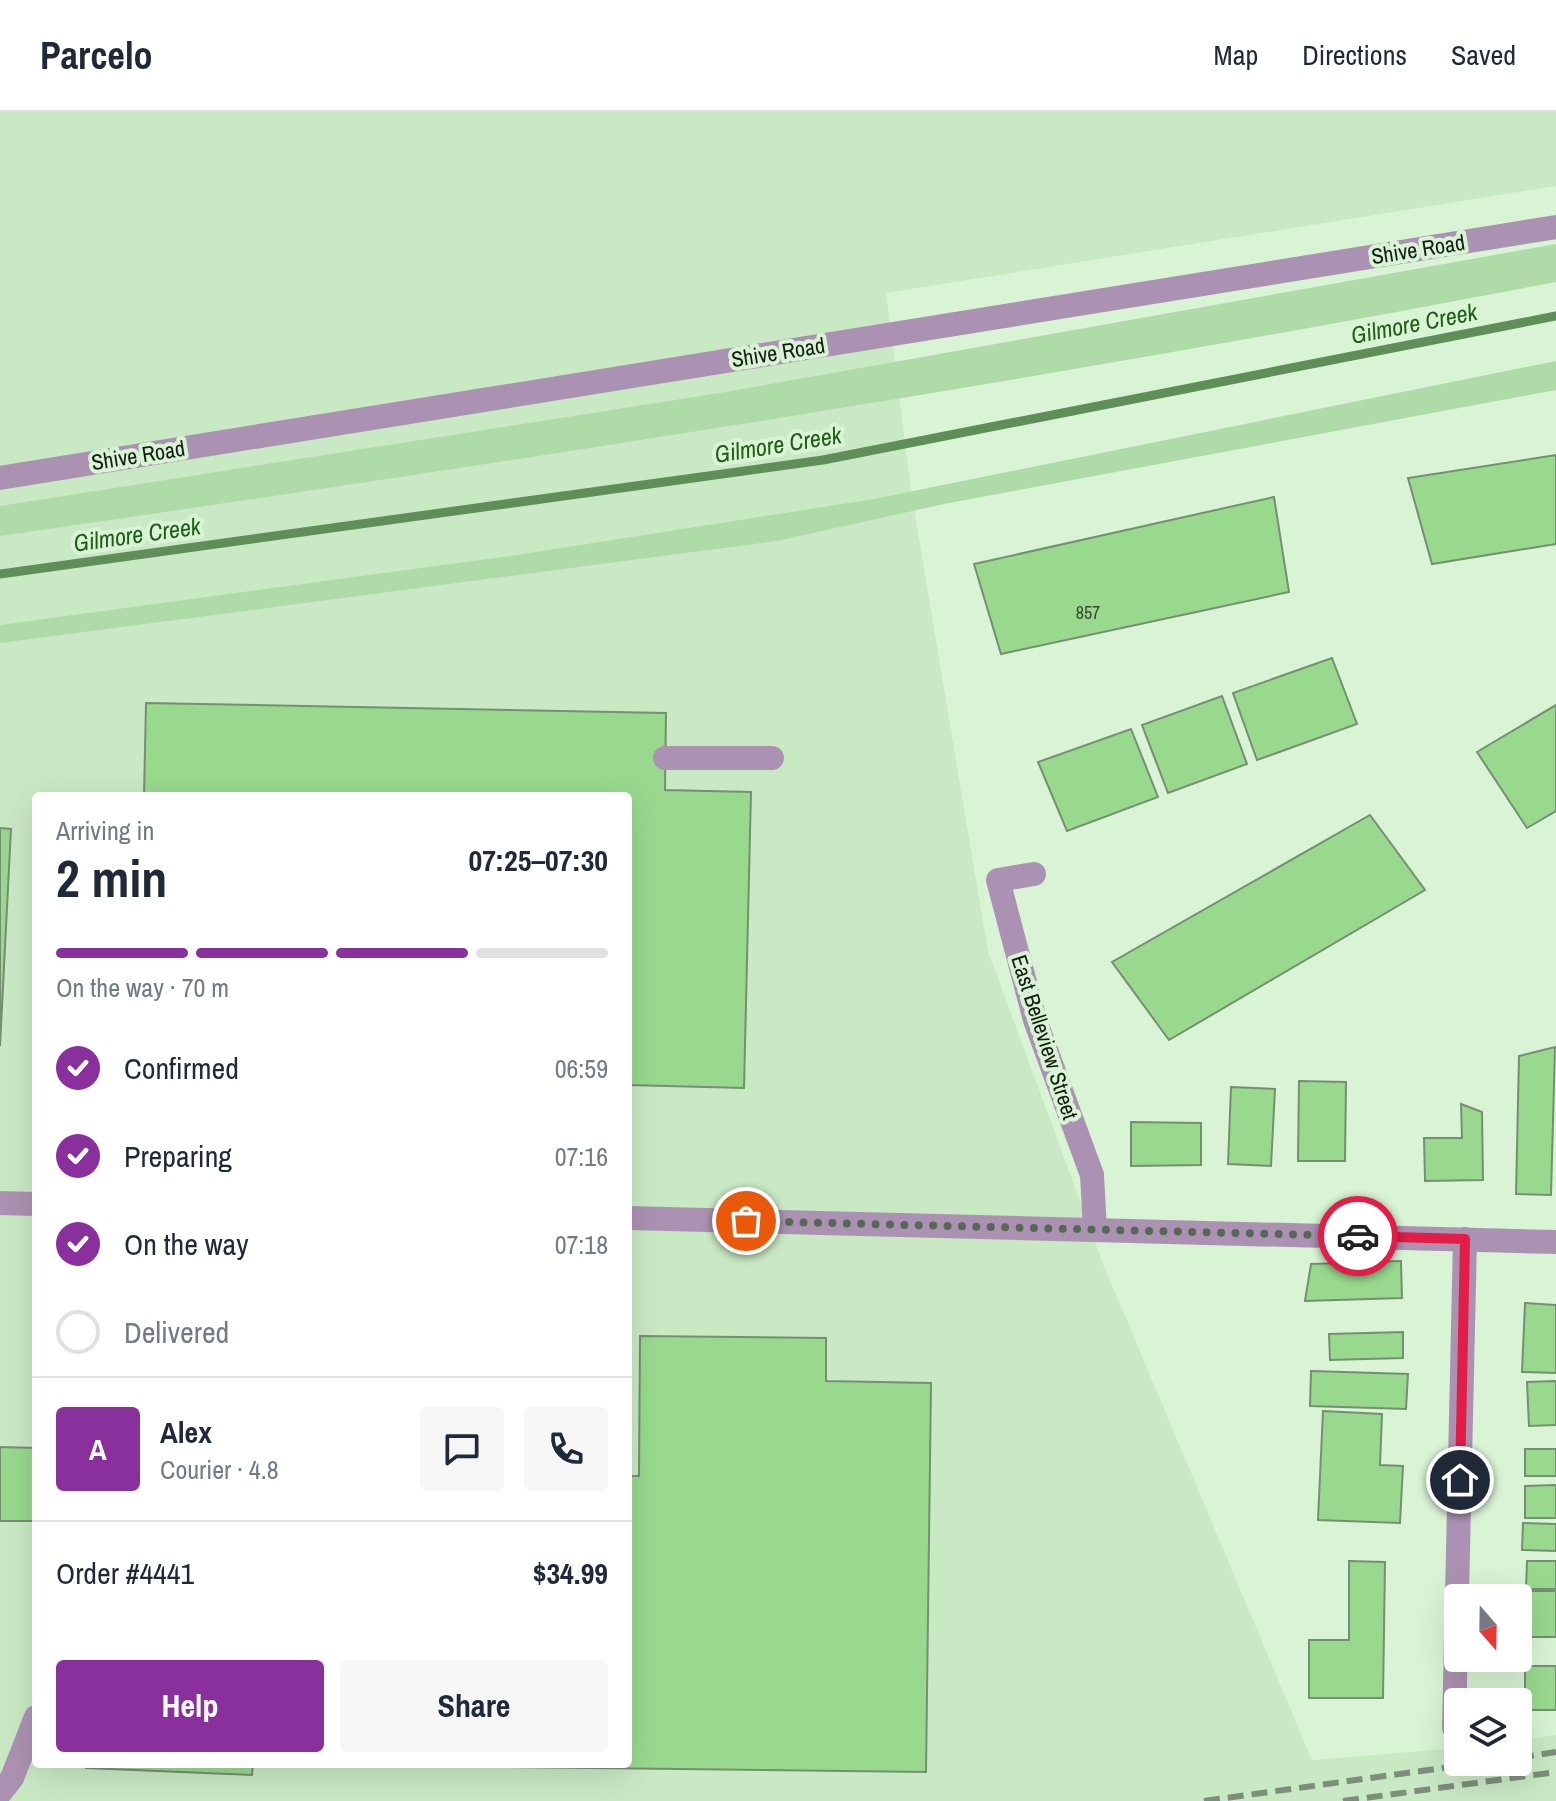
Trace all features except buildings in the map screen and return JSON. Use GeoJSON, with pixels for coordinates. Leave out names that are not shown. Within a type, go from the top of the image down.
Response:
{"type":"FeatureCollection","features":[{"type":"Feature","properties":{"kind":"street","name":"Shive Road"},"geometry":{"type":"LineString","coordinates":[[0,478],[1556,227]]}},
{"type":"Feature","properties":{"kind":"street"},"geometry":{"type":"LineString","coordinates":[[665,758],[772,758]]}},
{"type":"Feature","properties":{"kind":"street","name":"East Belleview Street"},"geometry":{"type":"LineString","coordinates":[[1034,874],[998,880],[1035,1020],[1092,1175],[1095,1230]]}},
{"type":"Feature","properties":{"kind":"street"},"geometry":{"type":"LineString","coordinates":[[0,1203],[32,1204]]}},
{"type":"Feature","properties":{"kind":"street"},"geometry":{"type":"LineString","coordinates":[[632,1218],[1556,1242]]}},
{"type":"Feature","properties":{"kind":"street"},"geometry":{"type":"LineString","coordinates":[[1455,1688],[1465,1239]]}},
{"type":"Feature","properties":{"kind":"street"},"geometry":{"type":"LineString","coordinates":[[0,1793],[12,1778],[32,1727]]}},
{"type":"Feature","properties":{"kind":"shaded area"},"geometry":{"type":"Polygon","coordinates":[[[0,112],[1556,112],[1556,186],[886,293],[911,490],[988,951],[1104,1266],[1312,1760],[1444,1749],[1444,1776],[1532,1776],[1532,1739],[1556,1735],[1556,1801],[0,1801],[0,112]]]}},
{"type":"Feature","properties":{"kind":"shaded area"},"geometry":{"type":"Polygon","coordinates":[[[1556,244],[1556,282],[1168,353],[780,418],[0,536],[0,506],[726,392],[1556,244]]]}},
{"type":"Feature","properties":{"kind":"shaded area"},"geometry":{"type":"Polygon","coordinates":[[[1556,361],[1556,390],[944,504],[777,541],[0,643],[0,625],[517,555],[874,499],[1556,361]]]}},
{"type":"Feature","properties":{"kind":"waterway","name":"Gilmore Creek"},"geometry":{"type":"LineString","coordinates":[[0,574],[823,460],[1556,316]]}},
{"type":"Feature","properties":{"kind":"railway"},"geometry":{"type":"LineString","coordinates":[[1532,1756],[1556,1752]]}},
{"type":"Feature","properties":{"kind":"railway"},"geometry":{"type":"LineString","coordinates":[[1204,1801],[1444,1768]]}},
{"type":"Feature","properties":{"kind":"railway"},"geometry":{"type":"LineString","coordinates":[[1343,1801],[1556,1772]]}},
{"type":"Feature","properties":{"kind":"way so far"},"geometry":{"type":"LineString","coordinates":[[746,1221],[1358,1236]]}},
{"type":"Feature","properties":{"kind":"route"},"geometry":{"type":"LineString","coordinates":[[1358,1236],[1465,1239],[1460,1480]]}}]}
